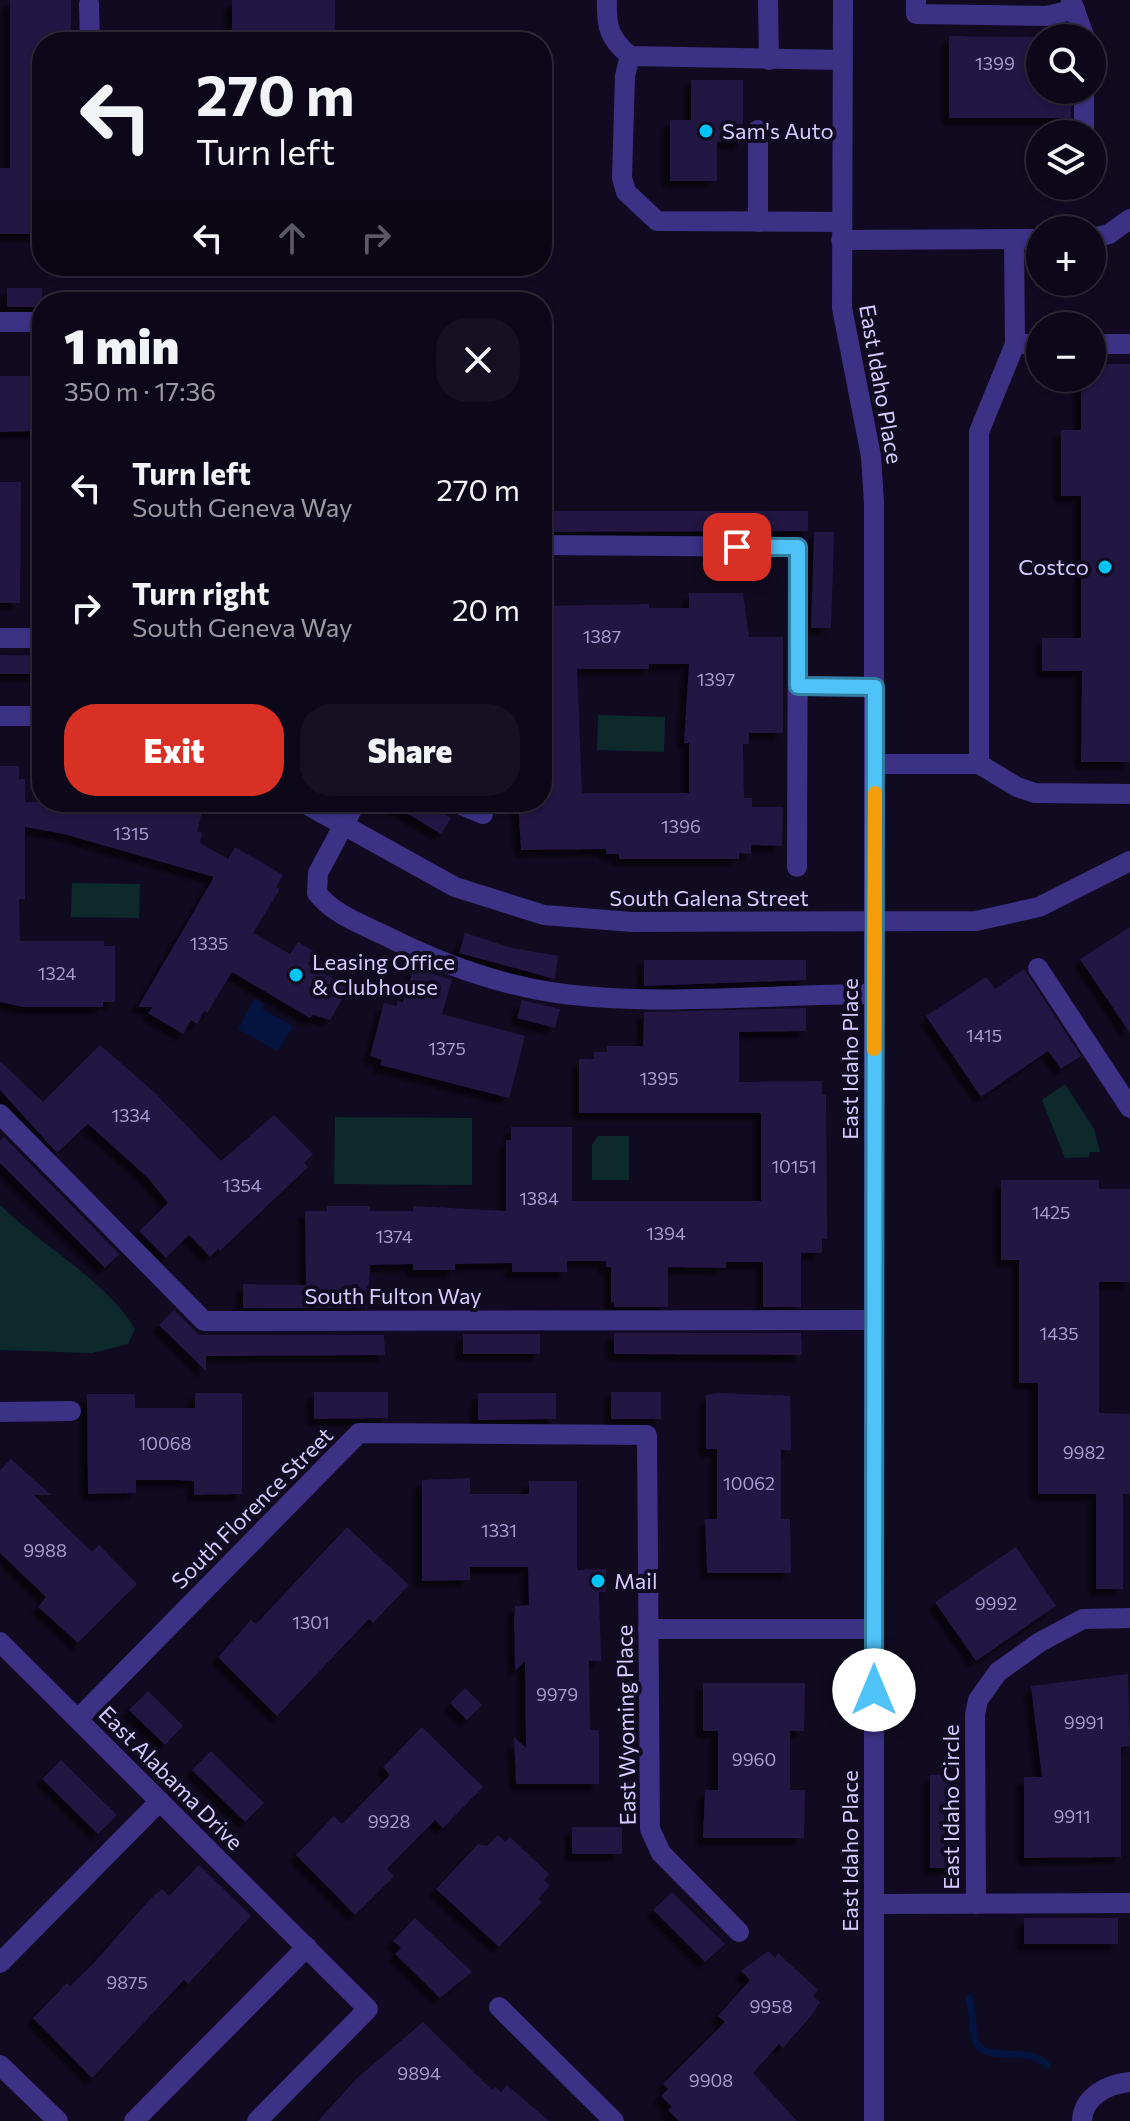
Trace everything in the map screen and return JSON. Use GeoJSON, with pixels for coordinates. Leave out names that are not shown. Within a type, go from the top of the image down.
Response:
{"type":"FeatureCollection","features":[{"type":"Feature","properties":{"kind":"street"},"geometry":{"type":"LineString","coordinates":[[607,0],[606,26],[612,41],[630,56],[842,60]]}},
{"type":"Feature","properties":{"kind":"street"},"geometry":{"type":"LineString","coordinates":[[768,0],[769,60]]}},
{"type":"Feature","properties":{"kind":"street","name":"East Idaho Place"},"geometry":{"type":"LineString","coordinates":[[843,0],[841,231],[846,341],[868,434],[873,481],[874,2121]]}},
{"type":"Feature","properties":{"kind":"street"},"geometry":{"type":"LineString","coordinates":[[89,4],[90,32]]}},
{"type":"Feature","properties":{"kind":"street"},"geometry":{"type":"LineString","coordinates":[[916,7],[1047,16],[1073,5],[1080,24]]}},
{"type":"Feature","properties":{"kind":"street"},"geometry":{"type":"LineString","coordinates":[[630,56],[625,76],[622,178],[626,192],[657,221],[758,222],[841,231],[1026,240]]}},
{"type":"Feature","properties":{"kind":"street"},"geometry":{"type":"LineString","coordinates":[[758,130],[758,222]]}},
{"type":"Feature","properties":{"kind":"street"},"geometry":{"type":"LineString","coordinates":[[1106,235],[1130,219]]}},
{"type":"Feature","properties":{"kind":"street"},"geometry":{"type":"LineString","coordinates":[[979,764],[979,432],[1015,344],[1014,240]]}},
{"type":"Feature","properties":{"kind":"street"},"geometry":{"type":"LineString","coordinates":[[0,322],[32,322]]}},
{"type":"Feature","properties":{"kind":"street"},"geometry":{"type":"LineString","coordinates":[[1015,344],[1026,344]]}},
{"type":"Feature","properties":{"kind":"street"},"geometry":{"type":"LineString","coordinates":[[1106,344],[1130,344]]}},
{"type":"Feature","properties":{"kind":"street"},"geometry":{"type":"LineString","coordinates":[[552,545],[798,547],[797,867]]}},
{"type":"Feature","properties":{"kind":"street"},"geometry":{"type":"LineString","coordinates":[[0,638],[32,638]]}},
{"type":"Feature","properties":{"kind":"street"},"geometry":{"type":"LineString","coordinates":[[798,686],[875,687]]}},
{"type":"Feature","properties":{"kind":"street"},"geometry":{"type":"LineString","coordinates":[[0,716],[32,716]]}},
{"type":"Feature","properties":{"kind":"street"},"geometry":{"type":"LineString","coordinates":[[875,764],[979,764],[1017,787],[1035,793],[1130,794]]}},
{"type":"Feature","properties":{"kind":"street","name":"South Galena Street"},"geometry":{"type":"LineString","coordinates":[[319,812],[455,887],[544,915],[620,922],[976,921],[1016,915],[1062,897],[1130,861]]}},
{"type":"Feature","properties":{"kind":"street"},"geometry":{"type":"LineString","coordinates":[[351,812],[318,873],[315,886],[322,899],[339,912],[419,953],[464,971],[516,985],[580,995],[813,997],[874,994]]}},
{"type":"Feature","properties":{"kind":"street"},"geometry":{"type":"LineString","coordinates":[[478,812],[483,814]]}},
{"type":"Feature","properties":{"kind":"street"},"geometry":{"type":"LineString","coordinates":[[1038,968],[1130,1108]]}},
{"type":"Feature","properties":{"kind":"street","name":"South Fulton Way"},"geometry":{"type":"LineString","coordinates":[[0,1114],[204,1321],[873,1320]]}},
{"type":"Feature","properties":{"kind":"street"},"geometry":{"type":"LineString","coordinates":[[0,1412],[71,1411]]}},
{"type":"Feature","properties":{"kind":"street","name":"South Florence Street"},"geometry":{"type":"LineString","coordinates":[[78,1719],[359,1433],[647,1435]]}},
{"type":"Feature","properties":{"kind":"street","name":"East Wyoming Place"},"geometry":{"type":"LineString","coordinates":[[647,1435],[648,1810],[652,1839],[667,1860],[739,1932]]}},
{"type":"Feature","properties":{"kind":"street","name":"East Idaho Circle"},"geometry":{"type":"LineString","coordinates":[[976,1904],[975,1715],[978,1700],[998,1672],[1067,1627],[1083,1619],[1130,1618]]}},
{"type":"Feature","properties":{"kind":"street"},"geometry":{"type":"LineString","coordinates":[[648,1629],[874,1629]]}},
{"type":"Feature","properties":{"kind":"street","name":"East Alabama Drive"},"geometry":{"type":"LineString","coordinates":[[0,1642],[368,2009],[257,2121]]}},
{"type":"Feature","properties":{"kind":"street"},"geometry":{"type":"LineString","coordinates":[[0,1963],[160,1801]]}},
{"type":"Feature","properties":{"kind":"street","name":"East Idaho Circle"},"geometry":{"type":"LineString","coordinates":[[874,1904],[1130,1903]]}},
{"type":"Feature","properties":{"kind":"street"},"geometry":{"type":"LineString","coordinates":[[134,2121],[307,1947]]}},
{"type":"Feature","properties":{"kind":"street"},"geometry":{"type":"LineString","coordinates":[[499,2007],[614,2121]]}},
{"type":"Feature","properties":{"kind":"street"},"geometry":{"type":"LineString","coordinates":[[0,2065],[58,2121]]}},
{"type":"Feature","properties":{"kind":"street"},"geometry":{"type":"LineString","coordinates":[[1082,2121],[1090,2101],[1111,2086],[1130,2082]]}},
{"type":"Feature","properties":{"kind":"green space"},"geometry":{"type":"Polygon","coordinates":[[[598,715],[665,717],[664,752],[597,750],[598,715]]]}},
{"type":"Feature","properties":{"kind":"green space"},"geometry":{"type":"Polygon","coordinates":[[[72,883],[140,884],[139,918],[71,917],[72,883]]]}},
{"type":"Feature","properties":{"kind":"green space"},"geometry":{"type":"Polygon","coordinates":[[[1065,1084],[1094,1129],[1100,1152],[1090,1152],[1089,1157],[1065,1158],[1042,1100],[1065,1084]]]}},
{"type":"Feature","properties":{"kind":"green space"},"geometry":{"type":"Polygon","coordinates":[[[335,1117],[472,1118],[472,1185],[334,1184],[335,1117]]]}},
{"type":"Feature","properties":{"kind":"green space"},"geometry":{"type":"Polygon","coordinates":[[[598,1136],[629,1136],[629,1180],[592,1180],[592,1145],[598,1136]]]}},
{"type":"Feature","properties":{"kind":"green space"},"geometry":{"type":"Polygon","coordinates":[[[0,1205],[90,1279],[123,1311],[135,1329],[128,1344],[92,1353],[0,1350],[0,1205]]]}},
{"type":"Feature","properties":{"kind":"water"},"geometry":{"type":"Polygon","coordinates":[[[255,998],[264,1004],[262,1009],[293,1026],[278,1051],[238,1029],[255,998]]]}},
{"type":"Feature","properties":{"kind":"building"},"geometry":{"type":"Polygon","coordinates":[[[10,0],[71,0],[71,32],[32,32],[32,234],[0,234],[0,168],[10,168],[10,0]]]}},
{"type":"Feature","properties":{"kind":"building"},"geometry":{"type":"Polygon","coordinates":[[[232,0],[335,0],[335,32],[232,32],[232,0]]]}},
{"type":"Feature","properties":{"kind":"building"},"geometry":{"type":"Polygon","coordinates":[[[949,36],[1026,37],[1026,104],[1071,104],[1071,118],[949,118],[949,36]]]}},
{"type":"Feature","properties":{"kind":"building","name":"Sam's Auto"},"geometry":{"type":"Polygon","coordinates":[[[691,80],[743,80],[743,142],[717,142],[717,181],[670,181],[670,120],[691,120],[691,80]]]}},
{"type":"Feature","properties":{"kind":"building"},"geometry":{"type":"Polygon","coordinates":[[[7,288],[42,288],[42,292],[32,292],[32,307],[7,307],[7,288]]]}},
{"type":"Feature","properties":{"kind":"building","name":"Costco"},"geometry":{"type":"Polygon","coordinates":[[[1106,364],[1130,364],[1130,762],[1081,762],[1082,671],[1042,671],[1042,638],[1081,638],[1081,496],[1061,496],[1061,430],[1081,430],[1081,392],[1106,392],[1106,364]]]}},
{"type":"Feature","properties":{"kind":"building"},"geometry":{"type":"Polygon","coordinates":[[[0,376],[32,376],[32,431],[0,432],[0,376]]]}},
{"type":"Feature","properties":{"kind":"building"},"geometry":{"type":"Polygon","coordinates":[[[0,482],[21,482],[20,603],[0,603],[0,482]]]}},
{"type":"Feature","properties":{"kind":"building"},"geometry":{"type":"Polygon","coordinates":[[[552,511],[808,511],[808,531],[552,532],[552,511]]]}},
{"type":"Feature","properties":{"kind":"building"},"geometry":{"type":"Polygon","coordinates":[[[814,532],[834,532],[831,628],[811,628],[814,532]]]}},
{"type":"Feature","properties":{"kind":"building"},"geometry":{"type":"Polygon","coordinates":[[[689,593],[743,593],[749,637],[783,637],[783,733],[749,733],[749,744],[743,744],[744,798],[752,798],[752,807],[783,807],[782,846],[751,845],[751,854],[739,853],[739,859],[619,859],[619,854],[606,854],[606,849],[521,850],[519,812],[552,812],[552,606],[649,604],[649,608],[689,608],[689,593]],[[649,664],[649,669],[577,669],[582,793],[689,793],[689,743],[684,743],[689,664],[649,664]]]}},
{"type":"Feature","properties":{"kind":"building"},"geometry":{"type":"Polygon","coordinates":[[[0,655],[32,656],[32,674],[0,674],[0,655]]]}},
{"type":"Feature","properties":{"kind":"building"},"geometry":{"type":"Polygon","coordinates":[[[0,766],[19,766],[19,779],[25,779],[25,802],[32,802],[32,812],[202,812],[197,831],[202,833],[200,843],[228,859],[235,847],[283,875],[276,887],[280,889],[253,933],[290,954],[298,942],[315,952],[308,964],[349,988],[330,1020],[313,1015],[310,1018],[232,972],[207,1013],[204,1011],[197,1024],[191,1020],[183,1034],[148,1013],[153,1007],[138,1007],[214,877],[64,834],[25,827],[25,899],[19,899],[20,941],[104,941],[104,946],[115,946],[115,1002],[103,1002],[103,1007],[24,1007],[0,1002],[0,766]]]}},
{"type":"Feature","properties":{"kind":"building"},"geometry":{"type":"Polygon","coordinates":[[[405,812],[441,812],[451,818],[441,834],[405,812]]]}},
{"type":"Feature","properties":{"kind":"building"},"geometry":{"type":"Polygon","coordinates":[[[1130,927],[1130,1033],[1080,959],[1130,927]]]}},
{"type":"Feature","properties":{"kind":"building"},"geometry":{"type":"Polygon","coordinates":[[[465,933],[512,948],[558,956],[555,979],[459,953],[465,933]]]}},
{"type":"Feature","properties":{"kind":"building"},"geometry":{"type":"Polygon","coordinates":[[[644,960],[806,960],[806,980],[644,986],[644,960]]]}},
{"type":"Feature","properties":{"kind":"building"},"geometry":{"type":"Polygon","coordinates":[[[414,968],[452,980],[442,1014],[525,1036],[509,1098],[380,1065],[382,1060],[370,1056],[384,1003],[396,1006],[398,1001],[403,1002],[414,968]]]}},
{"type":"Feature","properties":{"kind":"building"},"geometry":{"type":"Polygon","coordinates":[[[1024,969],[1081,1056],[1061,1069],[1048,1051],[981,1097],[926,1016],[986,977],[995,989],[1024,969]]]}},
{"type":"Feature","properties":{"kind":"building"},"geometry":{"type":"Polygon","coordinates":[[[522,1000],[560,1009],[555,1028],[517,1018],[522,1000]]]}},
{"type":"Feature","properties":{"kind":"building"},"geometry":{"type":"Polygon","coordinates":[[[806,1008],[806,1031],[739,1032],[739,1082],[822,1081],[822,1095],[826,1095],[827,1239],[822,1239],[822,1253],[801,1253],[801,1307],[763,1307],[763,1262],[726,1262],[726,1268],[668,1267],[668,1307],[614,1307],[614,1302],[611,1302],[611,1267],[606,1267],[606,1261],[567,1261],[567,1272],[512,1272],[512,1263],[455,1264],[455,1270],[413,1270],[413,1264],[370,1265],[367,1308],[243,1308],[243,1284],[306,1285],[305,1211],[327,1211],[327,1206],[370,1206],[370,1211],[413,1211],[413,1206],[506,1211],[506,1140],[511,1140],[511,1127],[572,1127],[572,1201],[761,1201],[761,1113],[579,1113],[579,1059],[594,1059],[594,1052],[607,1052],[607,1046],[643,1046],[644,1012],[806,1008]]]}},
{"type":"Feature","properties":{"kind":"building"},"geometry":{"type":"Polygon","coordinates":[[[100,1045],[154,1092],[221,1161],[274,1115],[313,1154],[304,1163],[308,1167],[220,1251],[218,1249],[210,1257],[189,1235],[166,1258],[139,1231],[168,1203],[148,1178],[88,1124],[57,1153],[0,1090],[0,1061],[43,1102],[100,1045]]]}},
{"type":"Feature","properties":{"kind":"building"},"geometry":{"type":"Polygon","coordinates":[[[4,1137],[119,1254],[105,1268],[0,1163],[0,1141],[4,1137]]]}},
{"type":"Feature","properties":{"kind":"building"},"geometry":{"type":"Polygon","coordinates":[[[1001,1180],[1099,1180],[1099,1189],[1130,1189],[1130,1282],[1099,1282],[1099,1413],[1130,1414],[1130,1494],[1123,1494],[1123,1589],[1096,1589],[1096,1494],[1038,1494],[1038,1383],[1019,1383],[1019,1260],[1001,1260],[1001,1180]]]}},
{"type":"Feature","properties":{"kind":"building"},"geometry":{"type":"Polygon","coordinates":[[[174,1310],[199,1335],[384,1335],[385,1355],[206,1356],[206,1371],[159,1325],[174,1310]]]}},
{"type":"Feature","properties":{"kind":"building"},"geometry":{"type":"Polygon","coordinates":[[[614,1333],[801,1333],[802,1355],[614,1354],[614,1333]]]}},
{"type":"Feature","properties":{"kind":"building"},"geometry":{"type":"Polygon","coordinates":[[[463,1334],[540,1334],[540,1354],[463,1354],[463,1334]]]}},
{"type":"Feature","properties":{"kind":"building"},"geometry":{"type":"Polygon","coordinates":[[[314,1392],[388,1392],[388,1418],[314,1419],[314,1392]]]}},
{"type":"Feature","properties":{"kind":"building"},"geometry":{"type":"Polygon","coordinates":[[[611,1392],[661,1392],[661,1419],[611,1419],[611,1392]]]}},
{"type":"Feature","properties":{"kind":"building"},"geometry":{"type":"Polygon","coordinates":[[[195,1393],[242,1393],[242,1494],[194,1495],[194,1481],[136,1480],[136,1493],[88,1494],[87,1394],[135,1394],[135,1408],[195,1408],[195,1393]]]}},
{"type":"Feature","properties":{"kind":"building"},"geometry":{"type":"Polygon","coordinates":[[[478,1393],[556,1393],[556,1419],[478,1420],[478,1393]]]}},
{"type":"Feature","properties":{"kind":"building"},"geometry":{"type":"Polygon","coordinates":[[[706,1395],[790,1396],[791,1450],[781,1450],[781,1519],[790,1519],[791,1573],[707,1573],[705,1519],[717,1519],[717,1449],[706,1449],[706,1395]]]}},
{"type":"Feature","properties":{"kind":"building"},"geometry":{"type":"Polygon","coordinates":[[[11,1459],[51,1495],[34,1495],[66,1527],[92,1552],[99,1545],[137,1584],[78,1643],[38,1607],[46,1597],[0,1553],[0,1470],[11,1459]]]}},
{"type":"Feature","properties":{"kind":"building"},"geometry":{"type":"Polygon","coordinates":[[[470,1478],[470,1494],[529,1494],[529,1481],[577,1481],[577,1570],[606,1569],[606,1592],[599,1592],[601,1661],[589,1661],[590,1730],[599,1730],[599,1784],[516,1784],[514,1737],[526,1748],[525,1661],[515,1671],[514,1621],[515,1606],[529,1605],[528,1567],[470,1567],[470,1580],[422,1581],[422,1480],[470,1478]]]}},
{"type":"Feature","properties":{"kind":"building"},"geometry":{"type":"Polygon","coordinates":[[[347,1527],[409,1585],[373,1623],[369,1619],[277,1716],[218,1657],[251,1620],[256,1624],[347,1527]]]}},
{"type":"Feature","properties":{"kind":"building"},"geometry":{"type":"Polygon","coordinates":[[[1016,1547],[1056,1606],[976,1661],[935,1602],[1016,1547]]]}},
{"type":"Feature","properties":{"kind":"building"},"geometry":{"type":"Polygon","coordinates":[[[1128,1674],[1130,1746],[1121,1747],[1121,1857],[1024,1858],[1024,1777],[1042,1777],[1031,1686],[1128,1674]]]}},
{"type":"Feature","properties":{"kind":"building"},"geometry":{"type":"Polygon","coordinates":[[[703,1683],[805,1683],[804,1731],[790,1731],[790,1790],[805,1790],[804,1838],[703,1838],[705,1790],[718,1790],[718,1731],[703,1731],[703,1683]]]}},
{"type":"Feature","properties":{"kind":"building"},"geometry":{"type":"Polygon","coordinates":[[[465,1688],[482,1705],[467,1720],[450,1703],[465,1688]]]}},
{"type":"Feature","properties":{"kind":"building"},"geometry":{"type":"Polygon","coordinates":[[[148,1691],[183,1726],[165,1745],[129,1710],[148,1691]]]}},
{"type":"Feature","properties":{"kind":"building"},"geometry":{"type":"Polygon","coordinates":[[[422,1727],[483,1787],[443,1828],[435,1820],[387,1869],[394,1876],[355,1915],[296,1855],[334,1816],[342,1824],[390,1775],[383,1767],[422,1727]]]}},
{"type":"Feature","properties":{"kind":"building"},"geometry":{"type":"Polygon","coordinates":[[[211,1751],[264,1803],[245,1822],[192,1770],[211,1751]]]}},
{"type":"Feature","properties":{"kind":"building"},"geometry":{"type":"Polygon","coordinates":[[[61,1760],[117,1815],[98,1834],[42,1779],[61,1760]]]}},
{"type":"Feature","properties":{"kind":"building"},"geometry":{"type":"Polygon","coordinates":[[[955,1774],[956,1868],[930,1868],[930,1775],[955,1774]]]}},
{"type":"Feature","properties":{"kind":"building"},"geometry":{"type":"Polygon","coordinates":[[[572,1827],[622,1827],[622,1854],[572,1854],[572,1827]]]}},
{"type":"Feature","properties":{"kind":"building"},"geometry":{"type":"Polygon","coordinates":[[[498,1835],[505,1842],[510,1837],[549,1874],[544,1880],[550,1886],[538,1899],[542,1902],[499,1947],[436,1889],[478,1844],[487,1846],[498,1835]]]}},
{"type":"Feature","properties":{"kind":"building"},"geometry":{"type":"Polygon","coordinates":[[[199,1865],[251,1916],[188,1984],[184,1980],[92,2078],[33,2018],[67,1983],[70,1986],[92,1965],[150,1899],[162,1889],[169,1896],[199,1865]]]}},
{"type":"Feature","properties":{"kind":"building"},"geometry":{"type":"Polygon","coordinates":[[[672,1892],[725,1944],[705,1962],[653,1910],[672,1892]]]}},
{"type":"Feature","properties":{"kind":"building"},"geometry":{"type":"Polygon","coordinates":[[[415,1918],[472,1972],[440,1998],[395,1954],[401,1948],[393,1941],[415,1918]]]}},
{"type":"Feature","properties":{"kind":"building"},"geometry":{"type":"Polygon","coordinates":[[[1024,1918],[1118,1918],[1118,1944],[1024,1944],[1024,1918]]]}},
{"type":"Feature","properties":{"kind":"building"},"geometry":{"type":"Polygon","coordinates":[[[768,1951],[775,1958],[778,1953],[818,1990],[813,1996],[820,2002],[811,2016],[783,2048],[779,2044],[753,2073],[797,2121],[679,2121],[668,2110],[672,2107],[661,2096],[668,2089],[663,2084],[725,2022],[718,2016],[750,1980],[741,1971],[768,1951]]]}},
{"type":"Feature","properties":{"kind":"building"},"geometry":{"type":"Polygon","coordinates":[[[423,2022],[492,2090],[495,2087],[501,2092],[507,2085],[549,2121],[318,2121],[357,2078],[423,2022]]]}},
{"type":"Feature","properties":{"kind":"waterway"},"geometry":{"type":"LineString","coordinates":[[969,1998],[974,2037],[981,2048],[998,2054],[1030,2056],[1047,2065]]}},
{"type":"Feature","properties":{"kind":"slow traffic"},"geometry":{"type":"LineString","coordinates":[[874,1049],[875,793]]}},
{"type":"Feature","properties":{"kind":"place","name":"Sam's Auto"},"geometry":{"type":"Point","coordinates":[706,131]}},
{"type":"Feature","properties":{"kind":"place","name":"Costco"},"geometry":{"type":"Point","coordinates":[1105,567]}},
{"type":"Feature","properties":{"kind":"place","name":"Leasing Office & Clubhouse"},"geometry":{"type":"Point","coordinates":[296,975]}},
{"type":"Feature","properties":{"kind":"place","name":"Mail"},"geometry":{"type":"Point","coordinates":[598,1581]}},
{"type":"Feature","properties":{"kind":"route"},"geometry":{"type":"LineString","coordinates":[[737,547],[798,547],[798,686],[875,687],[874,1690]]}}]}
